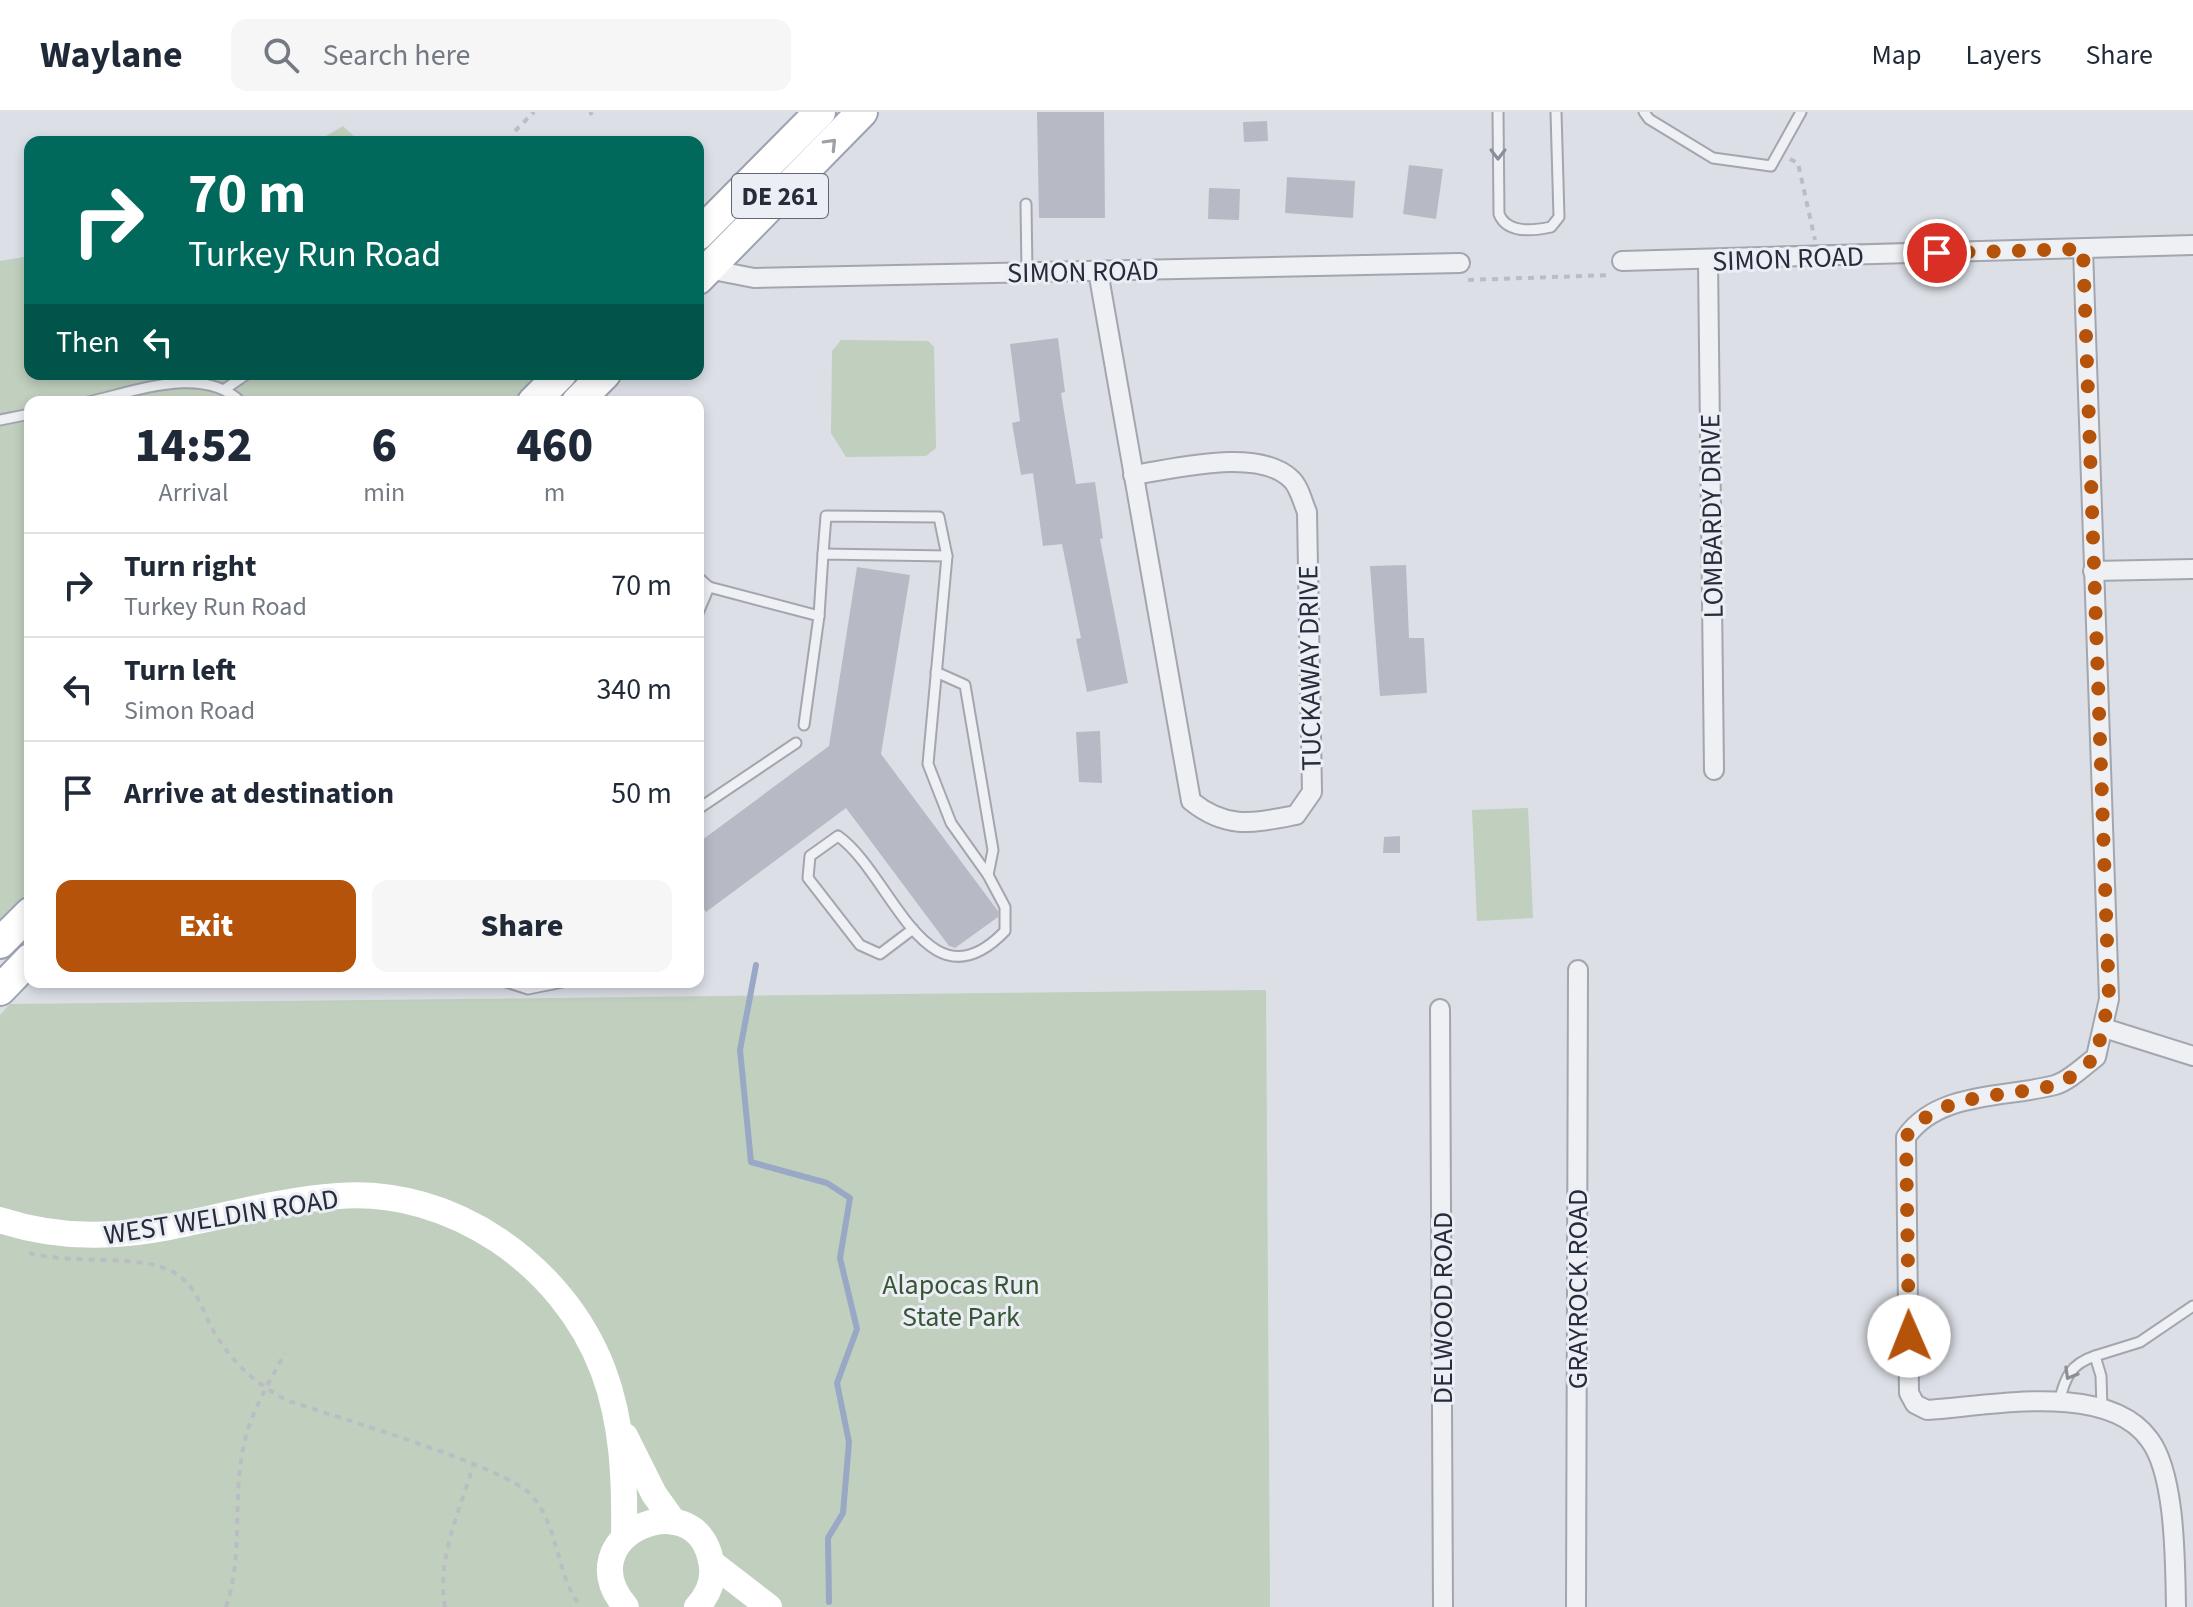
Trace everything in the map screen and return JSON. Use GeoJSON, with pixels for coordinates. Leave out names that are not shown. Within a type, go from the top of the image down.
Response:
{"type":"FeatureCollection","features":[{"type":"Feature","properties":{"kind":"main road","name":"DE 261"},"geometry":{"type":"LineString","coordinates":[[704,223],[820,112]]}},
{"type":"Feature","properties":{"kind":"main road","name":"DE 261"},"geometry":{"type":"LineString","coordinates":[[704,273],[862,112]]}},
{"type":"Feature","properties":{"kind":"main road"},"geometry":{"type":"LineString","coordinates":[[539,396],[555,380]]}},
{"type":"Feature","properties":{"kind":"main road"},"geometry":{"type":"LineString","coordinates":[[583,396],[599,380]]}},
{"type":"Feature","properties":{"kind":"main road"},"geometry":{"type":"LineString","coordinates":[[0,943],[24,919]]}},
{"type":"Feature","properties":{"kind":"main road"},"geometry":{"type":"LineString","coordinates":[[0,990],[24,965]]}},
{"type":"Feature","properties":{"kind":"street","name":"SIMON ROAD"},"geometry":{"type":"LineString","coordinates":[[1622,261],[1708,261],[2193,245]]}},
{"type":"Feature","properties":{"kind":"street"},"geometry":{"type":"LineString","coordinates":[[2083,249],[2109,999],[2096,1057],[2058,1084],[1951,1105],[1926,1115],[1906,1137],[1909,1393],[1915,1404],[1927,1410],[2059,1402],[2102,1408],[2124,1416],[2150,1439],[2162,1467],[2175,1538],[2176,1607]]}},
{"type":"Feature","properties":{"kind":"street","name":"LOMBARDY DRIVE"},"geometry":{"type":"LineString","coordinates":[[1708,261],[1714,770]]}},
{"type":"Feature","properties":{"kind":"street","name":"SIMON ROAD"},"geometry":{"type":"LineString","coordinates":[[704,274],[754,278],[1098,271],[1461,272]]}},
{"type":"Feature","properties":{"kind":"street","name":"TUCKAWAY DRIVE"},"geometry":{"type":"LineString","coordinates":[[1098,271],[1133,475],[1191,801],[1212,818],[1257,822],[1296,815],[1312,792],[1307,512],[1293,479],[1267,466],[1234,462],[1133,475]]}},
{"type":"Feature","properties":{"kind":"street"},"geometry":{"type":"LineString","coordinates":[[2093,571],[2193,569]]}},
{"type":"Feature","properties":{"kind":"street","name":"GRAYROCK ROAD"},"geometry":{"type":"LineString","coordinates":[[1576,1607],[1578,970]]}},
{"type":"Feature","properties":{"kind":"street","name":"DELWOOD ROAD"},"geometry":{"type":"LineString","coordinates":[[1440,1009],[1443,1607]]}},
{"type":"Feature","properties":{"kind":"street"},"geometry":{"type":"LineString","coordinates":[[2104,1028],[2193,1056]]}},
{"type":"Feature","properties":{"kind":"street","name":"WEST WELDIN ROAD"},"geometry":{"type":"LineString","coordinates":[[0,1220],[39,1231],[96,1237],[132,1235],[276,1203],[311,1198],[380,1196],[420,1203],[489,1234],[527,1261],[548,1282],[580,1324],[592,1347],[618,1422],[654,1494],[674,1522],[698,1536],[712,1563],[769,1607]]}},
{"type":"Feature","properties":{"kind":"street","name":"WEST WELDIN ROAD"},"geometry":{"type":"LineString","coordinates":[[618,1422],[624,1537]]}},
{"type":"Feature","properties":{"kind":"street"},"geometry":{"type":"LineString","coordinates":[[598,1607],[612,1581],[612,1560],[624,1537],[643,1524],[674,1522]]}},
{"type":"Feature","properties":{"kind":"street"},"geometry":{"type":"LineString","coordinates":[[697,1607],[711,1582],[712,1563]]}},
{"type":"Feature","properties":{"kind":"street"},"geometry":{"type":"LineString","coordinates":[[612,1581],[626,1607]]}},
{"type":"Feature","properties":{"kind":"lane"},"geometry":{"type":"LineString","coordinates":[[1498,112],[1501,221],[1514,229],[1537,231],[1551,227],[1559,217],[1556,112]]}},
{"type":"Feature","properties":{"kind":"lane"},"geometry":{"type":"LineString","coordinates":[[1644,112],[1649,119],[1713,158],[1771,166],[1801,112]]}},
{"type":"Feature","properties":{"kind":"lane"},"geometry":{"type":"LineString","coordinates":[[1026,204],[1027,272]]}},
{"type":"Feature","properties":{"kind":"lane"},"geometry":{"type":"LineString","coordinates":[[225,389],[238,380]]}},
{"type":"Feature","properties":{"kind":"lane"},"geometry":{"type":"LineString","coordinates":[[120,396],[190,383],[212,383],[234,396]]}},
{"type":"Feature","properties":{"kind":"lane"},"geometry":{"type":"LineString","coordinates":[[0,420],[24,415]]}},
{"type":"Feature","properties":{"kind":"lane"},"geometry":{"type":"LineString","coordinates":[[804,725],[819,616],[826,516],[939,517],[947,556],[928,764],[951,823],[988,875],[1005,907],[1005,931],[988,949],[966,958],[940,955],[913,929],[853,847],[838,836],[810,856],[808,878],[860,945],[880,954],[913,929]]}},
{"type":"Feature","properties":{"kind":"lane"},"geometry":{"type":"LineString","coordinates":[[823,554],[947,556]]}},
{"type":"Feature","properties":{"kind":"lane"},"geometry":{"type":"LineString","coordinates":[[704,582],[709,587],[819,616]]}},
{"type":"Feature","properties":{"kind":"lane"},"geometry":{"type":"LineString","coordinates":[[704,599],[709,587]]}},
{"type":"Feature","properties":{"kind":"lane"},"geometry":{"type":"LineString","coordinates":[[936,672],[965,685],[993,850],[988,875]]}},
{"type":"Feature","properties":{"kind":"lane"},"geometry":{"type":"LineString","coordinates":[[704,805],[796,743]]}},
{"type":"Feature","properties":{"kind":"lane"},"geometry":{"type":"LineString","coordinates":[[2059,1402],[2070,1370],[2078,1361],[2140,1342],[2193,1306]]}},
{"type":"Feature","properties":{"kind":"lane"},"geometry":{"type":"LineString","coordinates":[[2095,1356],[2101,1376],[2102,1408]]}},
{"type":"Feature","properties":{"kind":"path"},"geometry":{"type":"LineString","coordinates":[[515,131],[534,112]]}},
{"type":"Feature","properties":{"kind":"path"},"geometry":{"type":"LineString","coordinates":[[1777,154],[1798,163],[1819,257]]}},
{"type":"Feature","properties":{"kind":"path"},"geometry":{"type":"LineString","coordinates":[[1461,272],[1620,275],[1622,261]]}},
{"type":"Feature","properties":{"kind":"path"},"geometry":{"type":"LineString","coordinates":[[25,1251],[61,1261],[141,1262],[172,1272],[195,1293],[212,1329],[241,1369],[265,1390],[519,1483],[533,1497],[557,1545],[565,1581],[581,1607]]}},
{"type":"Feature","properties":{"kind":"path"},"geometry":{"type":"LineString","coordinates":[[226,1607],[234,1566],[242,1455],[252,1415],[285,1353]]}},
{"type":"Feature","properties":{"kind":"path"},"geometry":{"type":"LineString","coordinates":[[445,1607],[442,1576],[473,1466]]}},
{"type":"Feature","properties":{"kind":"green space"},"geometry":{"type":"Polygon","coordinates":[[[343,126],[354,136],[326,136],[343,126]]]}},
{"type":"Feature","properties":{"kind":"green space"},"geometry":{"type":"Polygon","coordinates":[[[24,257],[24,380],[555,380],[539,396],[24,396],[24,919],[0,943],[0,261],[24,257]]]}},
{"type":"Feature","properties":{"kind":"green space"},"geometry":{"type":"Polygon","coordinates":[[[841,340],[928,341],[934,347],[936,448],[926,456],[846,457],[831,433],[832,351],[841,340]]]}},
{"type":"Feature","properties":{"kind":"green space"},"geometry":{"type":"Polygon","coordinates":[[[1528,808],[1533,918],[1477,921],[1472,810],[1528,808]]]}},
{"type":"Feature","properties":{"kind":"green space","name":"Alapocas Run State Park"},"geometry":{"type":"Polygon","coordinates":[[[1266,990],[1270,1607],[0,1607],[0,1015],[10,1004],[1266,990]]]}},
{"type":"Feature","properties":{"kind":"building"},"geometry":{"type":"Polygon","coordinates":[[[1037,112],[1104,112],[1105,218],[1039,218],[1037,112]]]}},
{"type":"Feature","properties":{"kind":"building"},"geometry":{"type":"Polygon","coordinates":[[[1267,121],[1268,141],[1244,142],[1243,122],[1267,121]]]}},
{"type":"Feature","properties":{"kind":"building"},"geometry":{"type":"Polygon","coordinates":[[[1409,165],[1443,169],[1436,219],[1403,214],[1409,165]]]}},
{"type":"Feature","properties":{"kind":"building"},"geometry":{"type":"Polygon","coordinates":[[[1287,177],[1355,181],[1353,218],[1285,213],[1287,177]]]}},
{"type":"Feature","properties":{"kind":"building"},"geometry":{"type":"Polygon","coordinates":[[[1209,188],[1240,189],[1239,220],[1208,219],[1209,188]]]}},
{"type":"Feature","properties":{"kind":"building"},"geometry":{"type":"Polygon","coordinates":[[[1058,338],[1065,392],[1061,393],[1076,484],[1095,482],[1103,538],[1100,539],[1128,683],[1087,692],[1076,639],[1081,638],[1062,544],[1043,546],[1033,473],[1021,475],[1012,423],[1020,421],[1010,344],[1058,338]]]}},
{"type":"Feature","properties":{"kind":"building"},"geometry":{"type":"Polygon","coordinates":[[[1406,565],[1409,638],[1424,638],[1427,693],[1380,696],[1370,566],[1406,565]]]}},
{"type":"Feature","properties":{"kind":"building"},"geometry":{"type":"Polygon","coordinates":[[[857,567],[910,575],[881,754],[998,911],[998,917],[955,948],[949,946],[846,808],[706,912],[704,839],[829,746],[857,567]]]}},
{"type":"Feature","properties":{"kind":"building"},"geometry":{"type":"Polygon","coordinates":[[[1100,731],[1102,783],[1079,782],[1076,732],[1100,731]]]}},
{"type":"Feature","properties":{"kind":"building"},"geometry":{"type":"Polygon","coordinates":[[[1400,836],[1400,853],[1383,853],[1384,837],[1400,836]]]}},
{"type":"Feature","properties":{"kind":"waterway"},"geometry":{"type":"LineString","coordinates":[[756,965],[740,1050],[751,1162],[827,1183],[850,1198],[840,1258],[857,1329],[837,1383],[849,1442],[843,1513],[828,1538],[829,1602]]}},
{"type":"Feature","properties":{"kind":"route"},"geometry":{"type":"LineString","coordinates":[[1909,1336],[1906,1137],[1926,1115],[1951,1105],[2058,1084],[2096,1057],[2109,999],[2083,249],[1937,253]]}}]}
